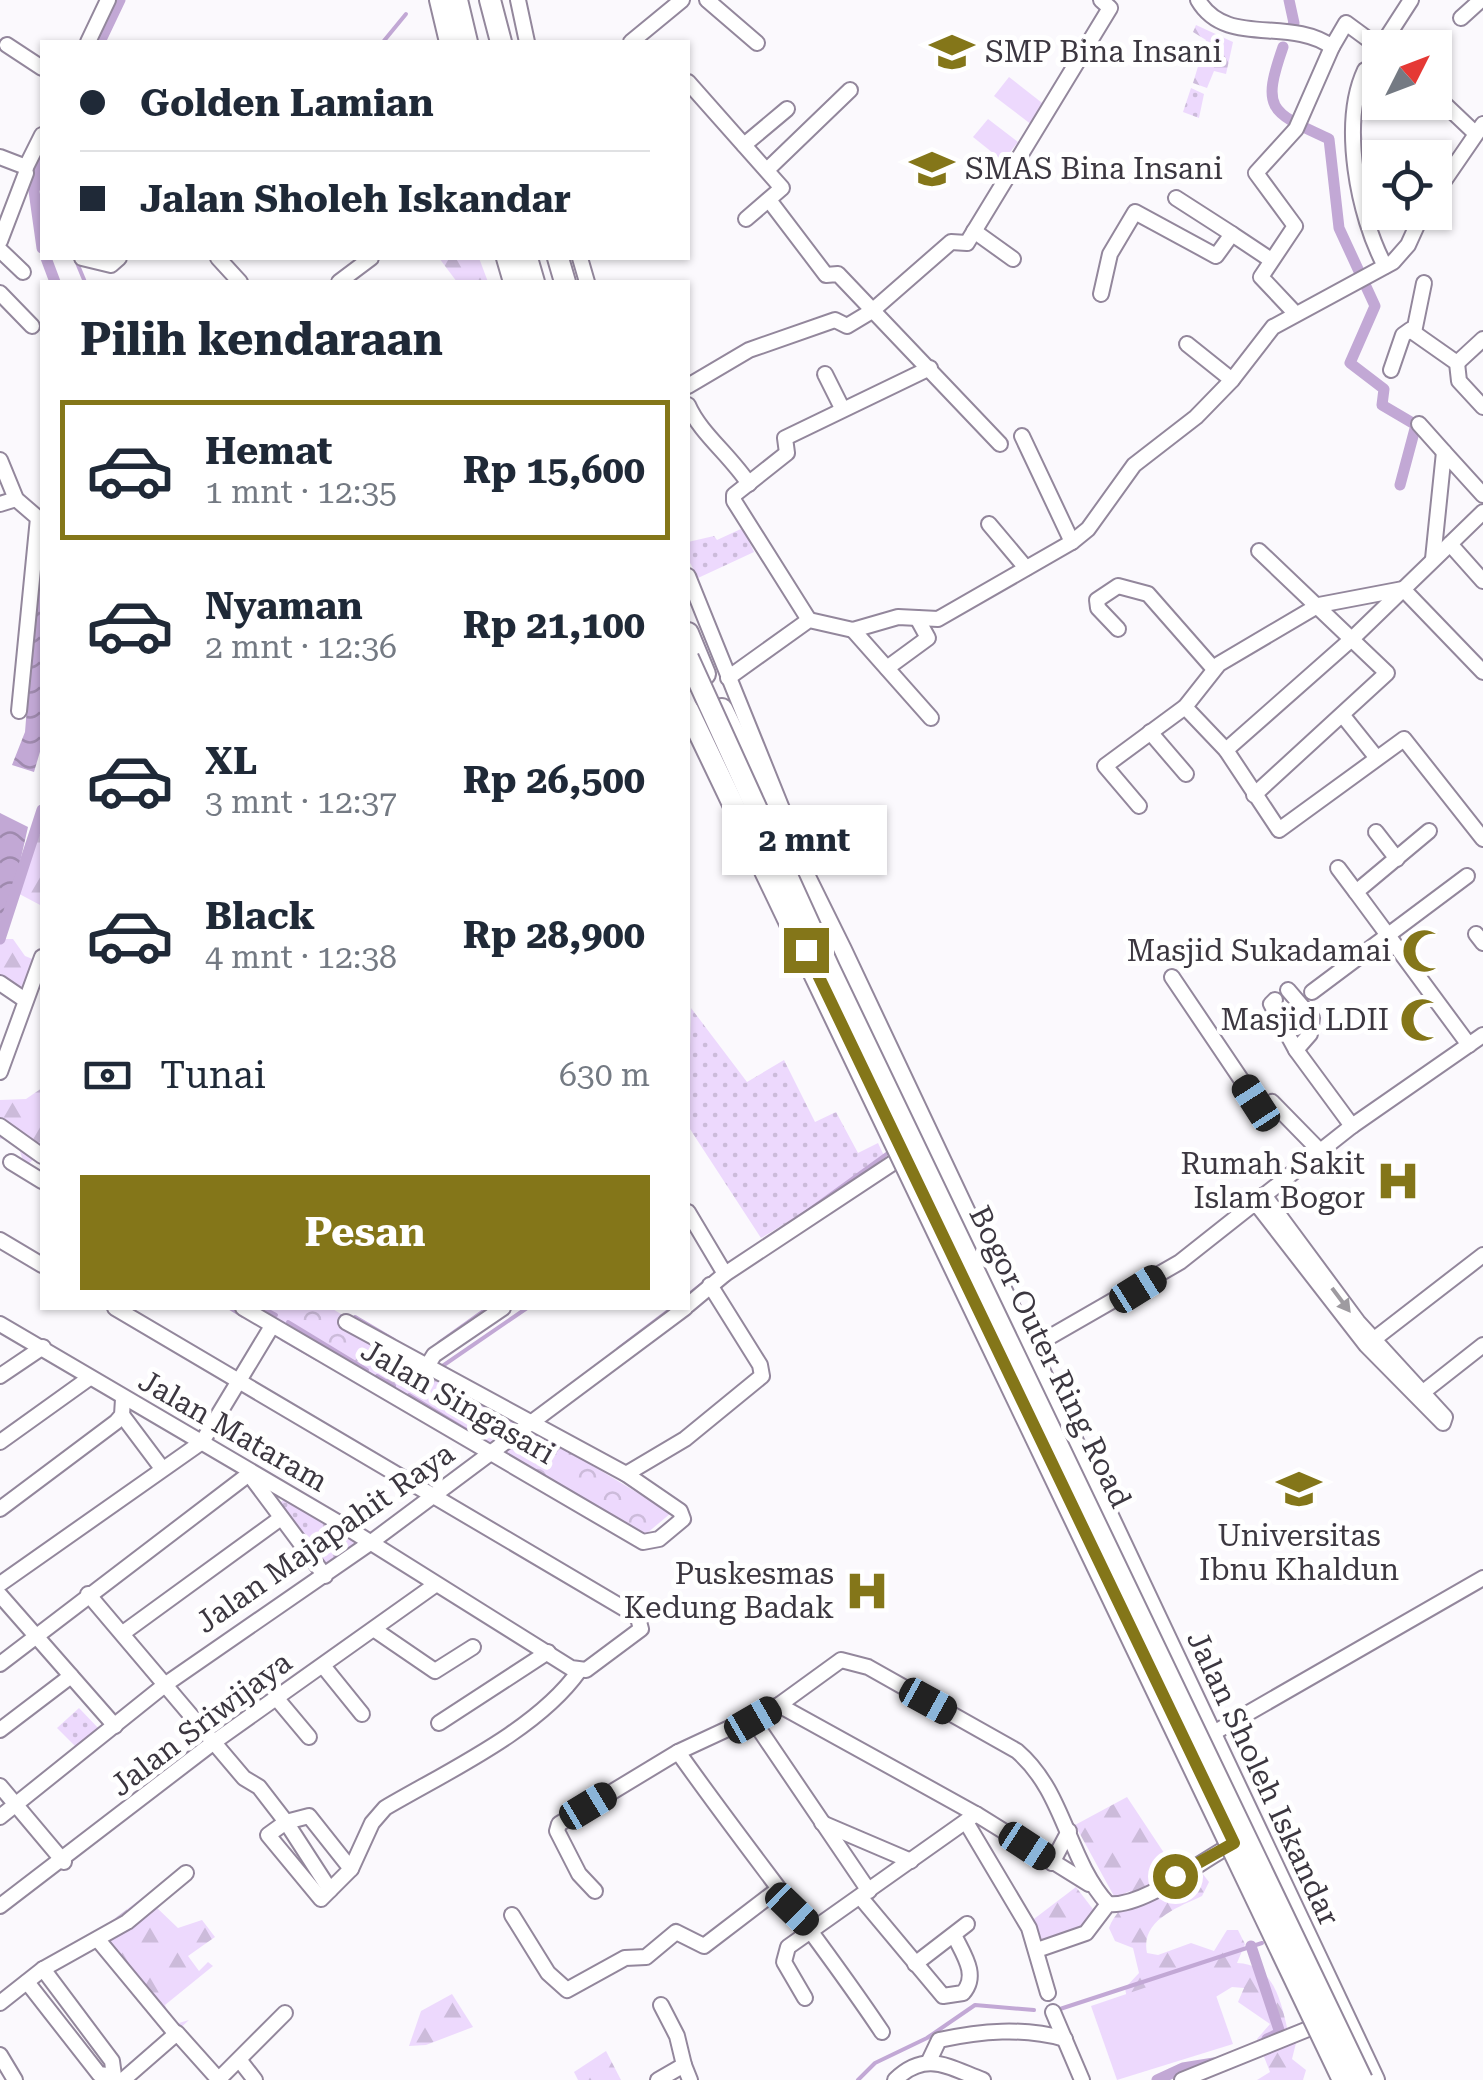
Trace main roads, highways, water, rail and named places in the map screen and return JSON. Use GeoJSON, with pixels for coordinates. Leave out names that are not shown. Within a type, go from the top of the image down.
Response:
{"type":"FeatureCollection","features":[{"type":"Feature","properties":{"kind":"highway"},"geometry":{"type":"LineString","coordinates":[[440,0],[450,40]]}},
{"type":"Feature","properties":{"kind":"highway"},"geometry":{"type":"LineString","coordinates":[[459,0],[469,40]]}},
{"type":"Feature","properties":{"kind":"highway"},"geometry":{"type":"LineString","coordinates":[[479,0],[489,40]]}},
{"type":"Feature","properties":{"kind":"highway"},"geometry":{"type":"LineString","coordinates":[[490,0],[500,40]]}},
{"type":"Feature","properties":{"kind":"highway"},"geometry":{"type":"LineString","coordinates":[[502,0],[512,40]]}},
{"type":"Feature","properties":{"kind":"highway","name":"Jalan Sholeh Iskandar"},"geometry":{"type":"LineString","coordinates":[[690,638],[1374,2080]]}},
{"type":"Feature","properties":{"kind":"highway","name":"Bogor Outer Ring Road"},"geometry":{"type":"LineString","coordinates":[[690,662],[829,968],[1362,2080]]}},
{"type":"Feature","properties":{"kind":"highway","name":"Jalan Sholeh Iskandar"},"geometry":{"type":"LineString","coordinates":[[690,701],[740,816],[1140,1642],[1342,2080]]}},
{"type":"Feature","properties":{"kind":"highway","name":"Bogor Outer Ring Road"},"geometry":{"type":"LineString","coordinates":[[690,714],[1342,2080]]}},
{"type":"Feature","properties":{"kind":"highway"},"geometry":{"type":"LineString","coordinates":[[1140,1642],[1162,1634]]}},
{"type":"Feature","properties":{"kind":"water"},"geometry":{"type":"Polygon","coordinates":[[[40,544],[40,752],[34,772],[12,765],[25,732],[40,544]]]}},
{"type":"Feature","properties":{"kind":"water"},"geometry":{"type":"Polygon","coordinates":[[[0,813],[28,827],[15,884],[0,923],[0,813]]]}},
{"type":"Feature","properties":{"kind":"waterway"},"geometry":{"type":"LineString","coordinates":[[101,40],[120,0]]}},
{"type":"Feature","properties":{"kind":"waterway"},"geometry":{"type":"LineString","coordinates":[[1289,0],[1294,23],[1289,32]]}},
{"type":"Feature","properties":{"kind":"waterway"},"geometry":{"type":"LineString","coordinates":[[385,40],[406,14]]}},
{"type":"Feature","properties":{"kind":"waterway"},"geometry":{"type":"LineString","coordinates":[[1283,47],[1272,97],[1283,115],[1329,139],[1339,228],[1375,306],[1350,363],[1384,389],[1382,405],[1416,425],[1400,485]]}},
{"type":"Feature","properties":{"kind":"waterway"},"geometry":{"type":"LineString","coordinates":[[40,168],[34,191],[40,234]]}},
{"type":"Feature","properties":{"kind":"waterway"},"geometry":{"type":"LineString","coordinates":[[34,191],[40,202]]}},
{"type":"Feature","properties":{"kind":"waterway"},"geometry":{"type":"LineString","coordinates":[[47,260],[54,280]]}},
{"type":"Feature","properties":{"kind":"waterway"},"geometry":{"type":"LineString","coordinates":[[76,260],[84,280]]}},
{"type":"Feature","properties":{"kind":"waterway"},"geometry":{"type":"LineString","coordinates":[[0,939],[40,816]]}},
{"type":"Feature","properties":{"kind":"waterway"},"geometry":{"type":"LineString","coordinates":[[798,1218],[892,1150]]}},
{"type":"Feature","properties":{"kind":"waterway"},"geometry":{"type":"LineString","coordinates":[[690,1293],[707,1280]]}},
{"type":"Feature","properties":{"kind":"waterway"},"geometry":{"type":"LineString","coordinates":[[233,1310],[243,1316]]}},
{"type":"Feature","properties":{"kind":"waterway"},"geometry":{"type":"LineString","coordinates":[[267,1310],[276,1315]]}},
{"type":"Feature","properties":{"kind":"waterway"},"geometry":{"type":"LineString","coordinates":[[439,1343],[485,1310]]}},
{"type":"Feature","properties":{"kind":"waterway"},"geometry":{"type":"LineString","coordinates":[[441,1367],[524,1310]]}},
{"type":"Feature","properties":{"kind":"waterway"},"geometry":{"type":"LineString","coordinates":[[618,1349],[669,1310]]}},
{"type":"Feature","properties":{"kind":"waterway"},"geometry":{"type":"LineString","coordinates":[[355,1317],[394,1340]]}},
{"type":"Feature","properties":{"kind":"waterway"},"geometry":{"type":"LineString","coordinates":[[288,1322],[367,1370]]}},
{"type":"Feature","properties":{"kind":"waterway"},"geometry":{"type":"LineString","coordinates":[[282,1339],[317,1359]]}},
{"type":"Feature","properties":{"kind":"waterway"},"geometry":{"type":"LineString","coordinates":[[377,1376],[394,1386]]}},
{"type":"Feature","properties":{"kind":"waterway"},"geometry":{"type":"LineString","coordinates":[[409,1395],[476,1436]]}},
{"type":"Feature","properties":{"kind":"waterway"},"geometry":{"type":"LineString","coordinates":[[1060,2009],[1262,1943]]}},
{"type":"Feature","properties":{"kind":"waterway"},"geometry":{"type":"LineString","coordinates":[[1251,1946],[1280,2033],[1267,2039]]}},
{"type":"Feature","properties":{"kind":"waterway"},"geometry":{"type":"LineString","coordinates":[[858,2080],[875,2063],[927,2038],[975,2005],[1034,2010]]}},
{"type":"Feature","properties":{"kind":"waterway"},"geometry":{"type":"LineString","coordinates":[[1157,2080],[1183,2068],[1214,2063]]}},
{"type":"Feature","properties":{"kind":"place","name":"SMP Bina Insani"},"geometry":{"type":"Point","coordinates":[952,52]}},
{"type":"Feature","properties":{"kind":"place","name":"SMAS Bina Insani"},"geometry":{"type":"Point","coordinates":[932,169]}},
{"type":"Feature","properties":{"kind":"place","name":"Masjid Sukadamai"},"geometry":{"type":"Point","coordinates":[1424,951]}},
{"type":"Feature","properties":{"kind":"place","name":"Masjid LDII"},"geometry":{"type":"Point","coordinates":[1422,1020]}},
{"type":"Feature","properties":{"kind":"place","name":"Rumah Sakit Islam Bogor"},"geometry":{"type":"Point","coordinates":[1398,1181]}},
{"type":"Feature","properties":{"kind":"place","name":"Universitas Ibnu Khaldun"},"geometry":{"type":"Point","coordinates":[1299,1489]}},
{"type":"Feature","properties":{"kind":"place","name":"Puskesmas Kedung Badak"},"geometry":{"type":"Point","coordinates":[867,1591]}}]}
